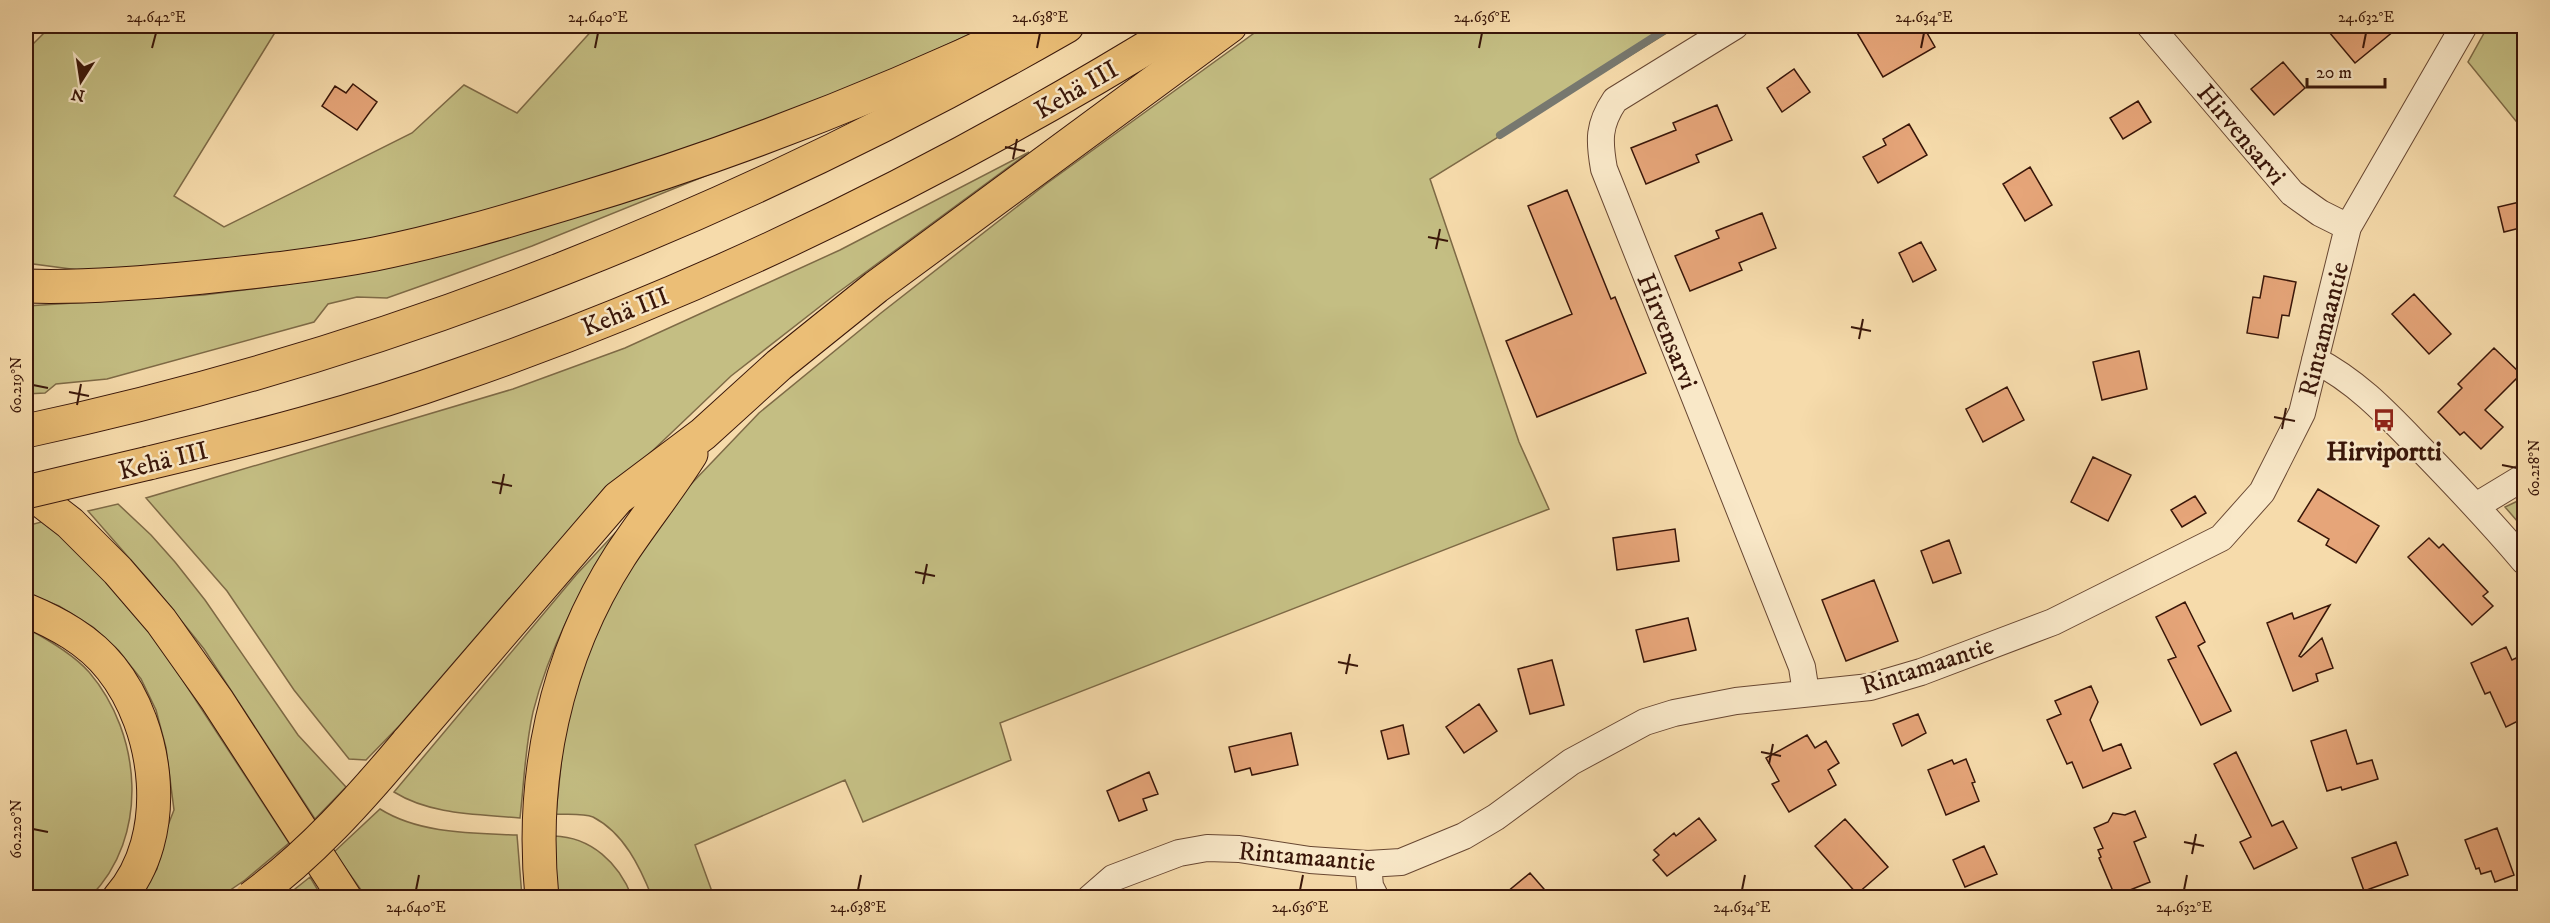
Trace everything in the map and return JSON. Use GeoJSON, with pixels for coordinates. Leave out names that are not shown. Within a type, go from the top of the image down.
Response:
{"type":"FeatureCollection","features":[{"type":"Feature","properties":{"kind":"highway"},"geometry":{"type":"LineString","coordinates":[[26,286],[165,281],[273,270],[375,254],[496,224],[640,181],[813,120],[944,65],[1027,26]]}},
{"type":"Feature","properties":{"kind":"highway"},"geometry":{"type":"LineString","coordinates":[[26,431],[102,414],[343,347],[447,312],[593,257],[710,208],[841,147],[965,84],[1066,26]]}},
{"type":"Feature","properties":{"kind":"highway","name":"Kehä III"},"geometry":{"type":"LineString","coordinates":[[26,491],[149,464],[285,430],[459,376],[606,321],[857,208],[1089,82],[1182,26]]}},
{"type":"Feature","properties":{"kind":"highway"},"geometry":{"type":"LineString","coordinates":[[251,897],[303,856],[347,812],[618,498],[703,435],[778,365],[876,287],[1230,26]]}},
{"type":"Feature","properties":{"kind":"highway"},"geometry":{"type":"LineString","coordinates":[[541,886],[538,831],[549,727],[579,634],[619,557],[678,475],[703,435]]}},
{"type":"Feature","properties":{"kind":"highway"},"geometry":{"type":"LineString","coordinates":[[26,491],[70,523],[118,571],[161,621],[217,700],[345,897]]}},
{"type":"Feature","properties":{"kind":"highway"},"geometry":{"type":"LineString","coordinates":[[26,610],[55,622],[87,644],[111,668],[131,699],[143,727],[152,757],[153,814],[147,841],[138,865],[119,897]]}},
{"type":"Feature","properties":{"kind":"street","name":"Hirvensarvi"},"geometry":{"type":"LineString","coordinates":[[1735,26],[1615,100],[1605,114],[1599,142],[1604,169],[1802,667],[1806,693]]}},
{"type":"Feature","properties":{"kind":"street","name":"Hirvensarvi"},"geometry":{"type":"LineString","coordinates":[[2150,26],[2292,193],[2320,213],[2348,227]]}},
{"type":"Feature","properties":{"kind":"street","name":"Rintamaantie"},"geometry":{"type":"LineString","coordinates":[[1090,897],[1113,878],[1179,853],[1207,848],[1239,849],[1310,860],[1368,864],[1401,862],[1464,836],[1496,817],[1571,762],[1645,722],[1674,713],[1736,701],[1870,687],[1921,672],[2053,622],[2220,538],[2262,492],[2302,413],[2348,227],[2464,26]]}},
{"type":"Feature","properties":{"kind":"street"},"geometry":{"type":"LineString","coordinates":[[2315,360],[2334,370],[2372,399],[2476,506],[2524,561]]}},
{"type":"Feature","properties":{"kind":"street"},"geometry":{"type":"LineString","coordinates":[[2476,506],[2524,477]]}},
{"type":"Feature","properties":{"kind":"street"},"geometry":{"type":"LineString","coordinates":[[1368,864],[1370,886],[1376,897]]}},
{"type":"Feature","properties":{"kind":"shaded area"},"geometry":{"type":"Polygon","coordinates":[[[51,26],[279,26],[174,196],[224,227],[412,133],[464,85],[517,113],[596,26],[987,26],[840,95],[522,202],[368,241],[239,262],[86,271],[26,263],[26,51],[51,26]]]}},
{"type":"Feature","properties":{"kind":"shaded area"},"geometry":{"type":"Polygon","coordinates":[[[1264,26],[1678,26],[1430,179],[1519,442],[1549,509],[1000,723],[1011,760],[863,822],[845,780],[695,845],[714,897],[652,897],[630,852],[614,832],[593,817],[556,814],[567,706],[610,598],[671,505],[759,413],[881,313],[1046,184],[1264,26]]]}},
{"type":"Feature","properties":{"kind":"shaded area"},"geometry":{"type":"Polygon","coordinates":[[[2488,26],[2524,26],[2524,131],[2468,62],[2488,26]]]}},
{"type":"Feature","properties":{"kind":"shaded area"},"geometry":{"type":"Polygon","coordinates":[[[767,151],[532,246],[387,298],[357,297],[328,304],[314,322],[107,379],[56,384],[45,393],[26,394],[26,306],[203,295],[347,274],[538,229],[767,151]]]}},
{"type":"Feature","properties":{"kind":"shaded area"},"geometry":{"type":"Polygon","coordinates":[[[1029,152],[836,294],[731,376],[646,457],[513,594],[400,725],[366,760],[349,759],[294,690],[227,591],[146,498],[513,389],[625,348],[840,250],[1029,152]]]}},
{"type":"Feature","properties":{"kind":"shaded area"},"geometry":{"type":"Polygon","coordinates":[[[2524,498],[2524,529],[2505,507],[2524,498]]]}},
{"type":"Feature","properties":{"kind":"shaded area"},"geometry":{"type":"Polygon","coordinates":[[[118,504],[151,535],[175,562],[205,600],[298,735],[346,787],[315,819],[204,649],[151,583],[88,511],[118,504]]]}},
{"type":"Feature","properties":{"kind":"shaded area"},"geometry":{"type":"Polygon","coordinates":[[[45,521],[95,569],[150,630],[289,843],[245,880],[220,897],[139,897],[157,869],[163,838],[174,810],[166,748],[156,710],[141,679],[119,651],[93,627],[59,606],[26,593],[26,526],[45,521]]]}},
{"type":"Feature","properties":{"kind":"shaded area"},"geometry":{"type":"Polygon","coordinates":[[[616,532],[567,619],[540,688],[528,738],[520,818],[439,809],[408,800],[394,792],[576,575],[616,532]]]}},
{"type":"Feature","properties":{"kind":"shaded area"},"geometry":{"type":"Polygon","coordinates":[[[26,628],[68,653],[89,672],[107,697],[120,725],[128,755],[132,785],[130,816],[123,845],[109,873],[90,897],[26,897],[26,628]]]}},
{"type":"Feature","properties":{"kind":"shaded area"},"geometry":{"type":"Polygon","coordinates":[[[380,809],[429,828],[517,835],[522,897],[366,897],[334,852],[380,809]]]}},
{"type":"Feature","properties":{"kind":"shaded area"},"geometry":{"type":"Polygon","coordinates":[[[554,836],[580,841],[602,854],[620,873],[632,897],[557,897],[554,836]]]}},
{"type":"Feature","properties":{"kind":"shaded area"},"geometry":{"type":"Polygon","coordinates":[[[310,877],[322,897],[285,897],[310,877]]]}},
{"type":"Feature","properties":{"kind":"building"},"geometry":{"type":"Polygon","coordinates":[[[1853,26],[1923,26],[1935,47],[1883,77],[1853,26]]]}},
{"type":"Feature","properties":{"kind":"building"},"geometry":{"type":"Polygon","coordinates":[[[2324,26],[2400,26],[2355,63],[2324,26]]]}},
{"type":"Feature","properties":{"kind":"building"},"geometry":{"type":"Polygon","coordinates":[[[2283,62],[2305,88],[2274,115],[2251,89],[2283,62]]]}},
{"type":"Feature","properties":{"kind":"building"},"geometry":{"type":"Polygon","coordinates":[[[1794,69],[1810,92],[1782,112],[1767,88],[1794,69]]]}},
{"type":"Feature","properties":{"kind":"building"},"geometry":{"type":"Polygon","coordinates":[[[353,84],[377,102],[357,130],[322,106],[335,86],[346,93],[353,84]]]}},
{"type":"Feature","properties":{"kind":"building"},"geometry":{"type":"Polygon","coordinates":[[[2138,101],[2151,122],[2123,139],[2110,118],[2138,101]]]}},
{"type":"Feature","properties":{"kind":"building"},"geometry":{"type":"Polygon","coordinates":[[[1717,105],[1732,140],[1696,155],[1699,162],[1646,184],[1631,148],[1676,130],[1673,123],[1717,105]]]}},
{"type":"Feature","properties":{"kind":"building"},"geometry":{"type":"Polygon","coordinates":[[[1909,124],[1927,155],[1878,183],[1863,157],[1886,145],[1883,139],[1909,124]]]}},
{"type":"Feature","properties":{"kind":"building"},"geometry":{"type":"Polygon","coordinates":[[[2030,167],[2052,205],[2025,221],[2003,184],[2030,167]]]}},
{"type":"Feature","properties":{"kind":"building"},"geometry":{"type":"Polygon","coordinates":[[[1567,190],[1611,299],[1615,297],[1646,373],[1537,417],[1506,341],[1572,314],[1528,206],[1567,190]]]}},
{"type":"Feature","properties":{"kind":"building"},"geometry":{"type":"Polygon","coordinates":[[[2524,201],[2524,227],[2504,232],[2498,207],[2524,201]]]}},
{"type":"Feature","properties":{"kind":"building"},"geometry":{"type":"Polygon","coordinates":[[[1762,213],[1776,248],[1739,263],[1742,270],[1690,291],[1675,256],[1719,238],[1716,231],[1762,213]]]}},
{"type":"Feature","properties":{"kind":"building"},"geometry":{"type":"Polygon","coordinates":[[[1921,242],[1936,270],[1913,282],[1899,253],[1921,242]]]}},
{"type":"Feature","properties":{"kind":"building"},"geometry":{"type":"Polygon","coordinates":[[[2264,276],[2296,282],[2289,316],[2282,315],[2278,338],[2247,333],[2253,297],[2260,298],[2264,276]]]}},
{"type":"Feature","properties":{"kind":"building"},"geometry":{"type":"Polygon","coordinates":[[[2414,294],[2451,334],[2429,354],[2392,314],[2414,294]]]}},
{"type":"Feature","properties":{"kind":"building"},"geometry":{"type":"Polygon","coordinates":[[[2494,348],[2521,374],[2485,410],[2503,427],[2481,449],[2464,432],[2460,435],[2438,412],[2462,388],[2458,384],[2494,348]]]}},
{"type":"Feature","properties":{"kind":"building"},"geometry":{"type":"Polygon","coordinates":[[[2139,351],[2147,389],[2102,400],[2093,362],[2139,351]]]}},
{"type":"Feature","properties":{"kind":"building"},"geometry":{"type":"Polygon","coordinates":[[[2007,387],[2024,420],[1983,442],[1966,409],[2007,387]]]}},
{"type":"Feature","properties":{"kind":"building"},"geometry":{"type":"Polygon","coordinates":[[[2093,457],[2131,475],[2108,521],[2071,502],[2093,457]]]}},
{"type":"Feature","properties":{"kind":"building"},"geometry":{"type":"Polygon","coordinates":[[[2318,489],[2379,526],[2356,563],[2326,545],[2329,539],[2298,521],[2318,489]]]}},
{"type":"Feature","properties":{"kind":"building"},"geometry":{"type":"Polygon","coordinates":[[[2195,496],[2206,513],[2182,527],[2171,510],[2195,496]]]}},
{"type":"Feature","properties":{"kind":"building"},"geometry":{"type":"Polygon","coordinates":[[[1675,529],[1679,561],[1617,570],[1613,538],[1675,529]]]}},
{"type":"Feature","properties":{"kind":"building"},"geometry":{"type":"Polygon","coordinates":[[[2429,538],[2439,548],[2443,544],[2488,592],[2483,596],[2493,606],[2472,625],[2408,557],[2429,538]]]}},
{"type":"Feature","properties":{"kind":"building"},"geometry":{"type":"Polygon","coordinates":[[[1949,540],[1961,573],[1933,583],[1921,551],[1949,540]]]}},
{"type":"Feature","properties":{"kind":"building"},"geometry":{"type":"Polygon","coordinates":[[[1874,580],[1898,641],[1846,661],[1822,600],[1874,580]]]}},
{"type":"Feature","properties":{"kind":"building"},"geometry":{"type":"Polygon","coordinates":[[[2185,602],[2205,642],[2198,646],[2231,711],[2201,725],[2168,660],[2176,657],[2156,617],[2185,602]]]}},
{"type":"Feature","properties":{"kind":"building"},"geometry":{"type":"Polygon","coordinates":[[[2330,605],[2299,656],[2301,657],[2322,638],[2333,668],[2316,674],[2318,681],[2293,691],[2267,623],[2292,613],[2294,619],[2330,605]]]}},
{"type":"Feature","properties":{"kind":"building"},"geometry":{"type":"Polygon","coordinates":[[[1688,618],[1696,650],[1644,662],[1636,630],[1688,618]]]}},
{"type":"Feature","properties":{"kind":"building"},"geometry":{"type":"Polygon","coordinates":[[[2506,647],[2512,660],[2516,658],[2524,675],[2524,718],[2506,727],[2490,692],[2485,694],[2471,663],[2506,647]]]}},
{"type":"Feature","properties":{"kind":"building"},"geometry":{"type":"Polygon","coordinates":[[[1552,660],[1564,705],[1530,714],[1518,669],[1552,660]]]}},
{"type":"Feature","properties":{"kind":"building"},"geometry":{"type":"Polygon","coordinates":[[[2091,686],[2098,702],[2090,720],[2103,751],[2121,744],[2131,768],[2083,788],[2072,762],[2067,764],[2047,720],[2061,714],[2055,701],[2091,686]]]}},
{"type":"Feature","properties":{"kind":"building"},"geometry":{"type":"Polygon","coordinates":[[[1479,704],[1497,731],[1464,753],[1446,727],[1479,704]]]}},
{"type":"Feature","properties":{"kind":"building"},"geometry":{"type":"Polygon","coordinates":[[[1918,714],[1926,733],[1902,746],[1893,724],[1918,714]]]}},
{"type":"Feature","properties":{"kind":"building"},"geometry":{"type":"Polygon","coordinates":[[[1403,725],[1409,754],[1388,759],[1381,731],[1403,725]]]}},
{"type":"Feature","properties":{"kind":"building"},"geometry":{"type":"Polygon","coordinates":[[[2346,730],[2357,764],[2372,760],[2378,779],[2342,790],[2341,787],[2327,791],[2311,741],[2346,730]]]}},
{"type":"Feature","properties":{"kind":"building"},"geometry":{"type":"Polygon","coordinates":[[[1291,733],[1298,765],[1252,775],[1250,768],[1235,772],[1229,747],[1291,733]]]}},
{"type":"Feature","properties":{"kind":"building"},"geometry":{"type":"Polygon","coordinates":[[[1807,735],[1815,748],[1826,741],[1839,763],[1828,770],[1836,785],[1789,812],[1772,784],[1779,781],[1766,758],[1807,735]]]}},
{"type":"Feature","properties":{"kind":"building"},"geometry":{"type":"Polygon","coordinates":[[[2236,752],[2272,826],[2283,821],[2297,848],[2254,869],[2240,842],[2251,837],[2214,764],[2236,752]]]}},
{"type":"Feature","properties":{"kind":"building"},"geometry":{"type":"Polygon","coordinates":[[[1966,759],[1979,801],[1946,815],[1928,770],[1952,760],[1954,764],[1966,759]]]}},
{"type":"Feature","properties":{"kind":"building"},"geometry":{"type":"Polygon","coordinates":[[[1149,772],[1158,794],[1143,799],[1147,810],[1119,821],[1107,791],[1149,772]]]}},
{"type":"Feature","properties":{"kind":"building"},"geometry":{"type":"Polygon","coordinates":[[[2135,811],[2146,837],[2134,842],[2150,882],[2115,896],[2099,858],[2101,857],[2098,850],[2103,848],[2094,828],[2108,822],[2113,813],[2125,815],[2135,811]]]}},
{"type":"Feature","properties":{"kind":"building"},"geometry":{"type":"Polygon","coordinates":[[[1699,818],[1716,840],[1667,876],[1653,860],[1659,855],[1654,850],[1674,833],[1676,836],[1699,818]]]}},
{"type":"Feature","properties":{"kind":"building"},"geometry":{"type":"Polygon","coordinates":[[[1845,819],[1888,867],[1857,894],[1815,846],[1845,819]]]}},
{"type":"Feature","properties":{"kind":"building"},"geometry":{"type":"Polygon","coordinates":[[[2497,828],[2514,875],[2495,882],[2491,871],[2481,874],[2479,868],[2476,869],[2465,840],[2497,828]]]}},
{"type":"Feature","properties":{"kind":"building"},"geometry":{"type":"Polygon","coordinates":[[[2396,842],[2408,875],[2364,891],[2352,858],[2396,842]]]}},
{"type":"Feature","properties":{"kind":"building"},"geometry":{"type":"Polygon","coordinates":[[[1984,846],[1997,874],[1965,887],[1953,860],[1984,846]]]}},
{"type":"Feature","properties":{"kind":"building"},"geometry":{"type":"Polygon","coordinates":[[[1530,873],[1551,897],[1501,897],[1530,873]]]}},
{"type":"Feature","properties":{"kind":"waterway"},"geometry":{"type":"LineString","coordinates":[[1500,135],[1671,26]]}},
{"type":"Feature","properties":{"kind":"place","name":"Hirviportti"},"geometry":{"type":"Point","coordinates":[2384,420]}}]}
